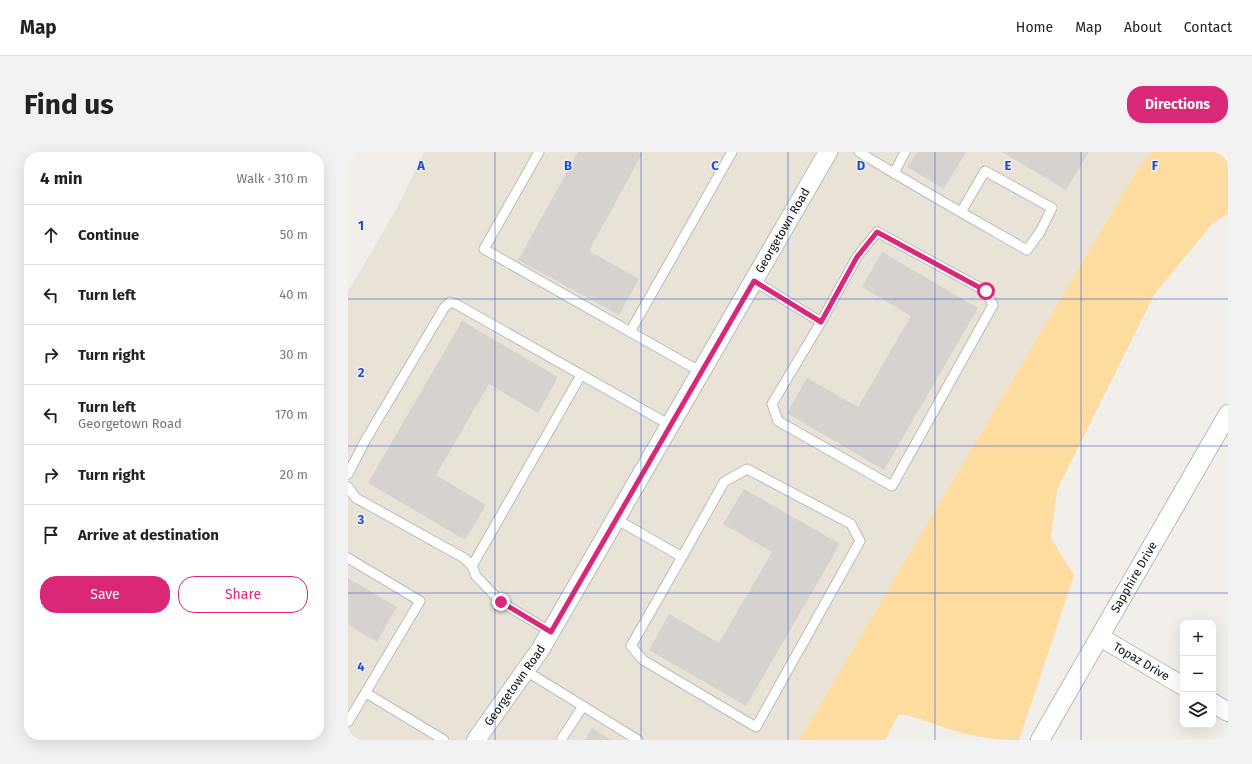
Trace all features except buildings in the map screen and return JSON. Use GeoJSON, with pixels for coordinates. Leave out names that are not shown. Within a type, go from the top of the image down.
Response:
{"type":"FeatureCollection","features":[{"type":"Feature","properties":{"kind":"street","name":"Georgetown Road"},"geometry":{"type":"LineString","coordinates":[[476,740],[526,671],[551,632],[828,152]]}},
{"type":"Feature","properties":{"kind":"street","name":"Sapphire Drive"},"geometry":{"type":"LineString","coordinates":[[1040,740],[1228,414]]}},
{"type":"Feature","properties":{"kind":"street","name":"Topaz Drive"},"geometry":{"type":"LineString","coordinates":[[1100,637],[1180,684]]}},
{"type":"Feature","properties":{"kind":"street"},"geometry":{"type":"LineString","coordinates":[[1216,705],[1228,712]]}},
{"type":"Feature","properties":{"kind":"lane"},"geometry":{"type":"LineString","coordinates":[[539,152],[484,249],[702,372]]}},
{"type":"Feature","properties":{"kind":"lane"},"geometry":{"type":"LineString","coordinates":[[630,332],[732,152]]}},
{"type":"Feature","properties":{"kind":"lane"},"geometry":{"type":"LineString","coordinates":[[859,152],[894,173],[961,212],[1027,250],[1040,232],[1052,208],[985,171],[961,212]]}},
{"type":"Feature","properties":{"kind":"lane"},"geometry":{"type":"LineString","coordinates":[[894,173],[905,152]]}},
{"type":"Feature","properties":{"kind":"lane"},"geometry":{"type":"LineString","coordinates":[[877,232],[986,291],[993,305],[892,486],[778,420],[772,404],[821,322],[857,257],[877,232]]}},
{"type":"Feature","properties":{"kind":"lane"},"geometry":{"type":"LineString","coordinates":[[754,281],[821,322]]}},
{"type":"Feature","properties":{"kind":"lane"},"geometry":{"type":"LineString","coordinates":[[348,474],[365,441],[440,315],[450,302],[670,425]]}},
{"type":"Feature","properties":{"kind":"lane"},"geometry":{"type":"LineString","coordinates":[[472,566],[581,375]]}},
{"type":"Feature","properties":{"kind":"lane"},"geometry":{"type":"LineString","coordinates":[[747,469],[851,524],[860,541],[756,727],[643,660],[631,646],[682,557],[724,482],[747,469]]}},
{"type":"Feature","properties":{"kind":"lane"},"geometry":{"type":"LineString","coordinates":[[348,487],[356,498],[464,558],[472,566],[476,576],[501,602],[551,632]]}},
{"type":"Feature","properties":{"kind":"lane"},"geometry":{"type":"LineString","coordinates":[[616,519],[682,557]]}},
{"type":"Feature","properties":{"kind":"lane"},"geometry":{"type":"LineString","coordinates":[[348,558],[420,602],[348,722]]}},
{"type":"Feature","properties":{"kind":"lane"},"geometry":{"type":"LineString","coordinates":[[526,671],[638,740]]}},
{"type":"Feature","properties":{"kind":"lane"},"geometry":{"type":"LineString","coordinates":[[366,693],[444,740]]}},
{"type":"Feature","properties":{"kind":"lane"},"geometry":{"type":"LineString","coordinates":[[561,740],[583,706]]}},
{"type":"Feature","properties":{"kind":"shaded area"},"geometry":{"type":"Polygon","coordinates":[[[424,152],[1181,152],[1138,168],[799,740],[348,740],[348,292],[398,206],[424,152]]]}},
{"type":"Feature","properties":{"kind":"shaded area"},"geometry":{"type":"Polygon","coordinates":[[[1152,152],[1228,152],[1228,213],[1213,223],[1154,295],[1057,490],[1051,538],[1074,575],[1019,740],[995,739],[971,735],[899,714],[885,740],[799,740],[1138,168],[1152,152]]]}},
{"type":"Feature","properties":{"kind":"route"},"geometry":{"type":"LineString","coordinates":[[501,602],[551,632],[754,281],[821,322],[857,257],[877,232],[986,291]]}}]}
